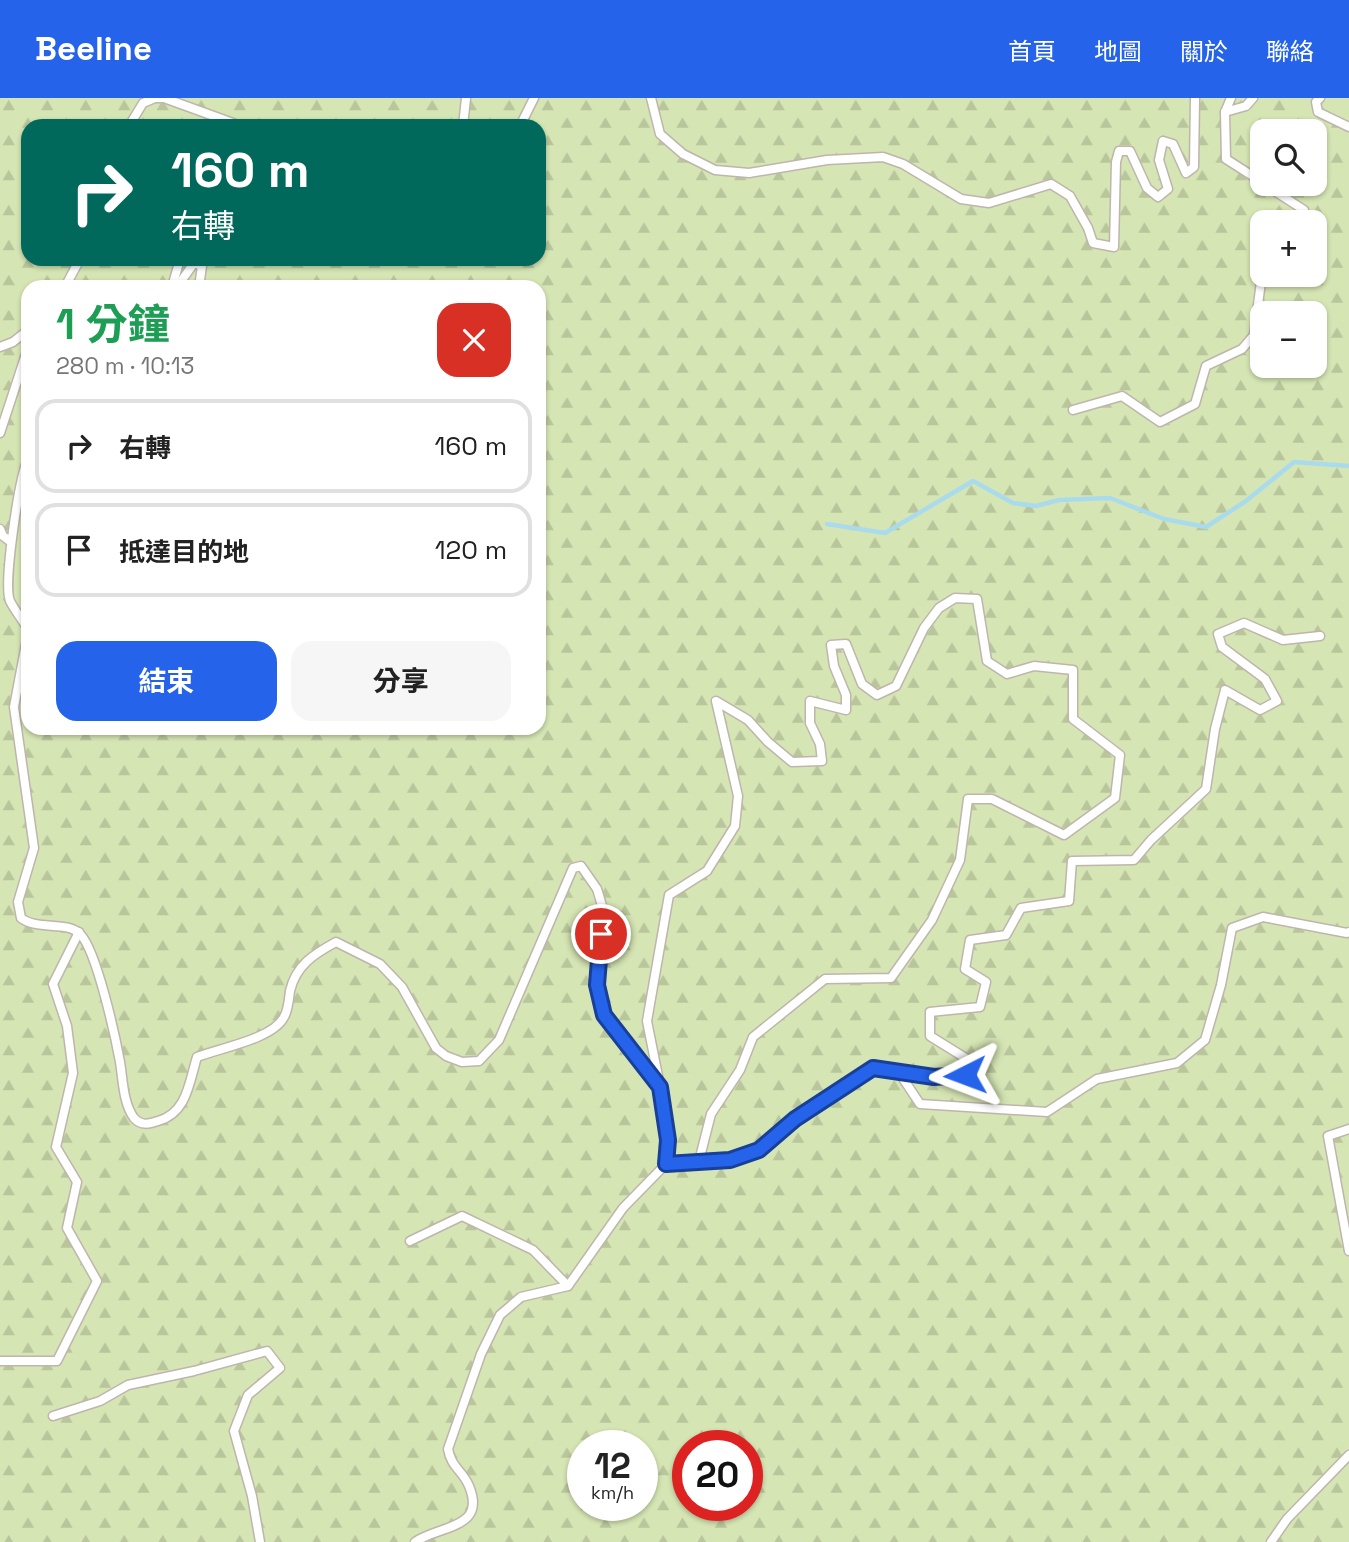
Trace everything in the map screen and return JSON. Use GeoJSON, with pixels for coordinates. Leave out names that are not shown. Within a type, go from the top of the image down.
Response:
{"type":"FeatureCollection","features":[{"type":"Feature","properties":{"kind":"lane"},"geometry":{"type":"LineString","coordinates":[[133,119],[143,100],[156,98],[176,102],[222,119]]}},
{"type":"Feature","properties":{"kind":"lane"},"geometry":{"type":"LineString","coordinates":[[464,119],[466,98]]}},
{"type":"Feature","properties":{"kind":"lane"},"geometry":{"type":"LineString","coordinates":[[524,119],[534,98]]}},
{"type":"Feature","properties":{"kind":"lane"},"geometry":{"type":"LineString","coordinates":[[651,98],[660,134],[683,155],[715,170],[749,173],[827,160],[883,157],[903,164],[961,199],[989,203],[1051,184],[1070,197],[1088,228],[1093,243],[1114,247],[1116,162],[1119,151],[1130,151],[1147,188],[1158,197],[1168,189],[1159,160],[1163,141],[1173,144],[1186,173],[1194,167],[1195,98]]}},
{"type":"Feature","properties":{"kind":"lane"},"geometry":{"type":"LineString","coordinates":[[1231,98],[1225,113],[1226,159],[1250,175]]}},
{"type":"Feature","properties":{"kind":"lane"},"geometry":{"type":"LineString","coordinates":[[1225,113],[1246,106],[1253,98]]}},
{"type":"Feature","properties":{"kind":"lane"},"geometry":{"type":"LineString","coordinates":[[1320,98],[1316,102],[1318,113],[1349,127]]}},
{"type":"Feature","properties":{"kind":"lane"},"geometry":{"type":"LineString","coordinates":[[1283,196],[1304,210]]}},
{"type":"Feature","properties":{"kind":"lane"},"geometry":{"type":"LineString","coordinates":[[180,280],[191,266]]}},
{"type":"Feature","properties":{"kind":"lane"},"geometry":{"type":"LineString","coordinates":[[1073,410],[1122,396],[1160,422],[1195,404],[1206,366],[1242,349],[1254,335],[1260,287]]}},
{"type":"Feature","properties":{"kind":"lane"},"geometry":{"type":"LineString","coordinates":[[0,347],[21,336]]}},
{"type":"Feature","properties":{"kind":"lane"},"geometry":{"type":"LineString","coordinates":[[0,433],[21,369]]}},
{"type":"Feature","properties":{"kind":"lane"},"geometry":{"type":"LineString","coordinates":[[21,477],[11,542],[9,600],[21,620]]}},
{"type":"Feature","properties":{"kind":"lane"},"geometry":{"type":"LineString","coordinates":[[0,529],[3,536],[11,542]]}},
{"type":"Feature","properties":{"kind":"lane"},"geometry":{"type":"LineString","coordinates":[[415,1542],[426,1535],[463,1522],[471,1515],[474,1505],[469,1485],[450,1461],[448,1449],[481,1354],[500,1315],[521,1297],[568,1286],[623,1208],[666,1164],[668,1140],[647,1021],[669,895],[707,871],[735,826],[738,796],[716,701],[748,720],[768,742],[792,762],[822,761],[820,744],[810,723],[810,701],[846,710],[846,695],[834,666],[831,645],[846,643],[862,684],[877,695],[896,686],[924,628],[939,608],[955,598],[977,599],[987,661],[1007,674],[1034,666],[1073,670],[1073,719],[1120,755],[1115,798],[1064,835],[992,799],[968,799],[960,860],[932,920],[891,978],[825,979],[753,1037],[740,1070],[711,1114],[699,1161]]}},
{"type":"Feature","properties":{"kind":"lane"},"geometry":{"type":"LineString","coordinates":[[666,1164],[730,1160],[759,1150],[795,1119],[873,1068],[934,1077],[965,1075],[967,1059],[930,1036],[930,1012],[981,1007],[986,982],[965,969],[970,940],[1006,935],[1021,908],[1069,901],[1072,861],[1134,860],[1151,840],[1206,789],[1214,729],[1225,690],[1260,710],[1277,701],[1265,679],[1222,647],[1219,634],[1244,624],[1283,640],[1320,636]]}},
{"type":"Feature","properties":{"kind":"lane"},"geometry":{"type":"LineString","coordinates":[[21,669],[14,707],[34,848],[18,902],[21,918],[29,925],[59,926],[79,932],[89,947],[116,1038],[127,1104],[136,1120],[147,1125],[171,1117],[181,1107],[197,1057],[268,1033],[284,1017],[292,981],[302,966],[313,954],[336,942],[380,964],[402,987],[436,1048],[446,1056],[462,1062],[480,1061],[499,1040],[572,868],[581,866],[597,889],[603,909],[597,985],[604,1015],[660,1087]]}},
{"type":"Feature","properties":{"kind":"lane"},"geometry":{"type":"LineString","coordinates":[[898,1072],[920,1104],[1047,1112],[1097,1079],[1177,1063],[1205,1040],[1221,985],[1232,928],[1263,917],[1349,932]]}},
{"type":"Feature","properties":{"kind":"lane"},"geometry":{"type":"LineString","coordinates":[[0,1361],[57,1361],[97,1281],[67,1228],[77,1182],[56,1147],[73,1073],[67,1026],[53,984],[79,932]]}},
{"type":"Feature","properties":{"kind":"lane"},"geometry":{"type":"LineString","coordinates":[[1349,1129],[1328,1136],[1349,1251]]}},
{"type":"Feature","properties":{"kind":"lane"},"geometry":{"type":"LineString","coordinates":[[410,1241],[462,1216],[533,1250],[568,1286]]}},
{"type":"Feature","properties":{"kind":"lane"},"geometry":{"type":"LineString","coordinates":[[53,1416],[100,1401],[128,1385],[267,1351],[280,1368],[248,1395],[234,1431],[252,1496],[260,1542]]}},
{"type":"Feature","properties":{"kind":"lane"},"geometry":{"type":"LineString","coordinates":[[1271,1542],[1287,1519],[1349,1455]]}},
{"type":"Feature","properties":{"kind":"green space"},"geometry":{"type":"Polygon","coordinates":[[[0,98],[1349,98],[1349,1542],[0,1542],[0,98]]]}},
{"type":"Feature","properties":{"kind":"waterway"},"geometry":{"type":"LineString","coordinates":[[827,524],[885,533],[973,481],[1013,503],[1036,506],[1059,500],[1110,498],[1164,519],[1206,527],[1246,501],[1294,462],[1349,466]]}},
{"type":"Feature","properties":{"kind":"route"},"geometry":{"type":"LineString","coordinates":[[601,934],[597,985],[604,1015],[660,1087],[668,1140],[666,1164],[730,1160],[759,1150],[795,1119],[873,1068],[934,1077],[965,1075]]}}]}
